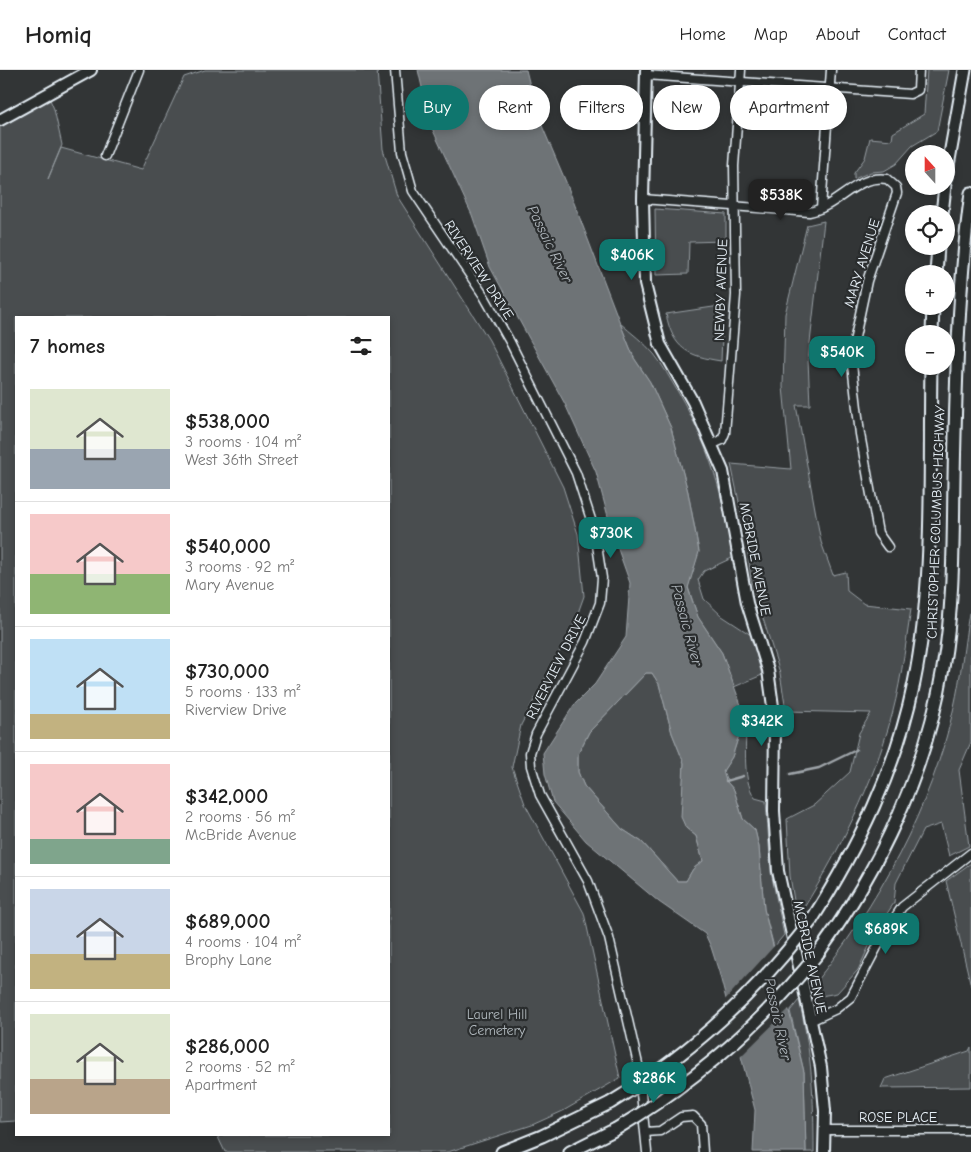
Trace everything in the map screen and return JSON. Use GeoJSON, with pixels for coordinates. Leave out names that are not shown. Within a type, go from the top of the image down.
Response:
{"type":"FeatureCollection","features":[{"type":"Feature","properties":{"kind":"highway"},"geometry":{"type":"LineString","coordinates":[[952,145],[965,70]]}},
{"type":"Feature","properties":{"kind":"highway","name":"CHRISTOPHER COLUMBUS HIGHWAY"},"geometry":{"type":"LineString","coordinates":[[570,1152],[616,1129],[670,1095],[727,1051],[779,1000],[819,952],[863,886],[890,835],[912,781],[938,694],[947,640],[952,582],[957,352],[962,275],[971,193]]}},
{"type":"Feature","properties":{"kind":"highway","name":"CHRISTOPHER COLUMBUS HIGHWAY"},"geometry":{"type":"LineString","coordinates":[[502,1152],[560,1129],[610,1103],[662,1070],[718,1025],[777,965],[811,921],[849,860],[873,812],[892,761],[914,683],[922,630],[926,576],[931,375]]}},
{"type":"Feature","properties":{"kind":"main road"},"geometry":{"type":"LineString","coordinates":[[0,120],[91,70]]}},
{"type":"Feature","properties":{"kind":"main road","name":"MCBRIDE AVENUE"},"geometry":{"type":"LineString","coordinates":[[646,72],[643,199],[644,277],[655,330],[660,344],[693,402],[713,444],[723,471],[747,603],[768,670],[775,721],[774,803],[777,861],[821,1067],[825,1130],[824,1152]]}},
{"type":"Feature","properties":{"kind":"street"},"geometry":{"type":"LineString","coordinates":[[105,156],[139,70]]}},
{"type":"Feature","properties":{"kind":"street","name":"RIVERVIEW DRIVE"},"geometry":{"type":"LineString","coordinates":[[395,70],[402,152],[413,191],[484,296],[514,350],[576,473],[587,502],[595,532],[602,578],[596,615],[585,642],[536,734],[530,753],[531,766],[538,790],[588,881],[604,919],[638,1064],[647,1152]]}},
{"type":"Feature","properties":{"kind":"street","name":"NEWBY AVENUE"},"geometry":{"type":"LineString","coordinates":[[713,444],[722,440],[725,433],[736,295],[734,166],[741,70]]}},
{"type":"Feature","properties":{"kind":"street"},"geometry":{"type":"LineString","coordinates":[[829,85],[831,70]]}},
{"type":"Feature","properties":{"kind":"street"},"geometry":{"type":"LineString","coordinates":[[847,89],[902,93],[916,92],[919,70]]}},
{"type":"Feature","properties":{"kind":"street"},"geometry":{"type":"LineString","coordinates":[[646,72],[784,85]]}},
{"type":"Feature","properties":{"kind":"street"},"geometry":{"type":"LineString","coordinates":[[643,199],[809,212],[821,208],[826,130]]}},
{"type":"Feature","properties":{"kind":"street","name":"MARY AVENUE"},"geometry":{"type":"LineString","coordinates":[[821,208],[872,178],[887,179],[896,187],[897,194],[866,281],[851,356],[860,434],[876,524],[878,533],[888,547]]}},
{"type":"Feature","properties":{"kind":"street"},"geometry":{"type":"LineString","coordinates":[[810,1021],[836,1009],[851,997],[884,934],[902,907],[971,853]]}},
{"type":"Feature","properties":{"kind":"street"},"geometry":{"type":"LineString","coordinates":[[646,1132],[660,1131],[681,1117],[693,1116],[700,1124],[703,1152]]}},
{"type":"Feature","properties":{"kind":"street","name":"ROSE PLACE"},"geometry":{"type":"LineString","coordinates":[[825,1130],[971,1130]]}},
{"type":"Feature","properties":{"kind":"green space","name":"Laurel Hill Cemetery"},"geometry":{"type":"Polygon","coordinates":[[[205,70],[377,70],[383,149],[397,196],[489,340],[563,487],[578,534],[584,596],[574,624],[521,725],[512,767],[525,804],[584,913],[620,1078],[563,1111],[532,1125],[448,1152],[225,1152],[217,1136],[390,1136],[390,316],[15,316],[15,1121],[0,1122],[0,123],[48,95],[54,109],[62,145],[48,179],[61,148],[141,170],[184,77],[205,70]]]}},
{"type":"Feature","properties":{"kind":"green space"},"geometry":{"type":"Polygon","coordinates":[[[927,70],[949,70],[937,131],[914,145],[905,145],[905,154],[896,164],[884,171],[871,172],[854,179],[854,173],[865,158],[870,138],[892,140],[893,133],[924,114],[927,70]]]}},
{"type":"Feature","properties":{"kind":"green space"},"geometry":{"type":"Polygon","coordinates":[[[655,209],[726,214],[726,241],[689,242],[688,274],[656,275],[655,209]]]}},
{"type":"Feature","properties":{"kind":"green space"},"geometry":{"type":"Polygon","coordinates":[[[824,221],[808,360],[810,405],[796,405],[821,542],[833,575],[846,572],[847,591],[864,604],[911,609],[896,699],[880,754],[849,827],[797,919],[790,876],[787,819],[814,805],[850,772],[859,733],[871,713],[786,711],[780,673],[751,580],[746,535],[731,464],[791,469],[783,387],[785,314],[807,225],[824,221]]]}},
{"type":"Feature","properties":{"kind":"green space"},"geometry":{"type":"Polygon","coordinates":[[[720,306],[723,309],[721,361],[699,356],[684,349],[673,335],[666,314],[720,306]]]}},
{"type":"Feature","properties":{"kind":"green space"},"geometry":{"type":"Polygon","coordinates":[[[620,323],[650,350],[663,367],[699,433],[714,472],[725,512],[734,557],[704,571],[698,580],[704,599],[722,616],[751,635],[762,675],[734,687],[722,653],[698,617],[688,587],[699,551],[688,492],[671,428],[650,382],[634,358],[620,323]]]}},
{"type":"Feature","properties":{"kind":"green space"},"geometry":{"type":"Polygon","coordinates":[[[969,613],[971,613],[971,742],[959,770],[969,846],[949,856],[941,824],[923,830],[896,883],[894,903],[878,927],[858,970],[837,993],[821,996],[813,985],[837,955],[880,889],[917,818],[932,781],[954,707],[969,613]]]}},
{"type":"Feature","properties":{"kind":"green space"},"geometry":{"type":"Polygon","coordinates":[[[646,673],[652,673],[659,684],[672,733],[684,763],[682,817],[686,828],[696,836],[703,861],[693,869],[686,881],[677,881],[642,842],[622,829],[584,786],[578,772],[578,754],[589,732],[646,673]]]}},
{"type":"Feature","properties":{"kind":"green space"},"geometry":{"type":"Polygon","coordinates":[[[745,716],[746,769],[750,789],[755,798],[766,801],[771,872],[784,935],[774,947],[764,909],[759,847],[755,830],[743,819],[734,790],[726,781],[723,771],[732,757],[745,716]]]}},
{"type":"Feature","properties":{"kind":"green space"},"geometry":{"type":"Polygon","coordinates":[[[971,863],[971,986],[946,881],[971,863]]]}},
{"type":"Feature","properties":{"kind":"green space"},"geometry":{"type":"Polygon","coordinates":[[[799,1000],[807,1039],[811,1076],[814,1152],[806,1152],[804,1072],[790,1011],[799,1000]]]}},
{"type":"Feature","properties":{"kind":"green space"},"geometry":{"type":"Polygon","coordinates":[[[971,1047],[971,1087],[881,1088],[885,1079],[969,1051],[971,1047]]]}},
{"type":"Feature","properties":{"kind":"water","name":"Passaic River"},"geometry":{"type":"Polygon","coordinates":[[[418,70],[526,70],[530,85],[479,85],[479,130],[544,130],[634,358],[650,382],[671,428],[688,492],[699,552],[688,588],[698,617],[722,653],[745,716],[732,757],[723,771],[726,781],[734,790],[743,819],[755,830],[759,847],[764,909],[804,1072],[806,1152],[753,1152],[755,1110],[719,972],[705,934],[659,902],[586,841],[553,802],[545,774],[543,753],[574,705],[595,684],[626,637],[630,583],[613,535],[596,472],[565,404],[490,267],[472,215],[433,130],[469,130],[469,85],[421,85],[418,70]],[[646,673],[589,732],[578,754],[578,772],[584,786],[622,829],[642,842],[677,881],[686,881],[693,869],[703,861],[696,836],[686,828],[681,817],[684,763],[672,733],[659,684],[652,673],[646,673]]]}},
{"type":"Feature","properties":{"kind":"pier"},"geometry":{"type":"Polygon","coordinates":[[[776,944],[792,1006],[738,1059],[723,1002],[776,944]]]}},
{"type":"Feature","properties":{"kind":"waterway"},"geometry":{"type":"LineString","coordinates":[[790,774],[819,768],[856,750]]}},
{"type":"Feature","properties":{"kind":"waterway"},"geometry":{"type":"LineString","coordinates":[[726,781],[743,776]]}}]}
